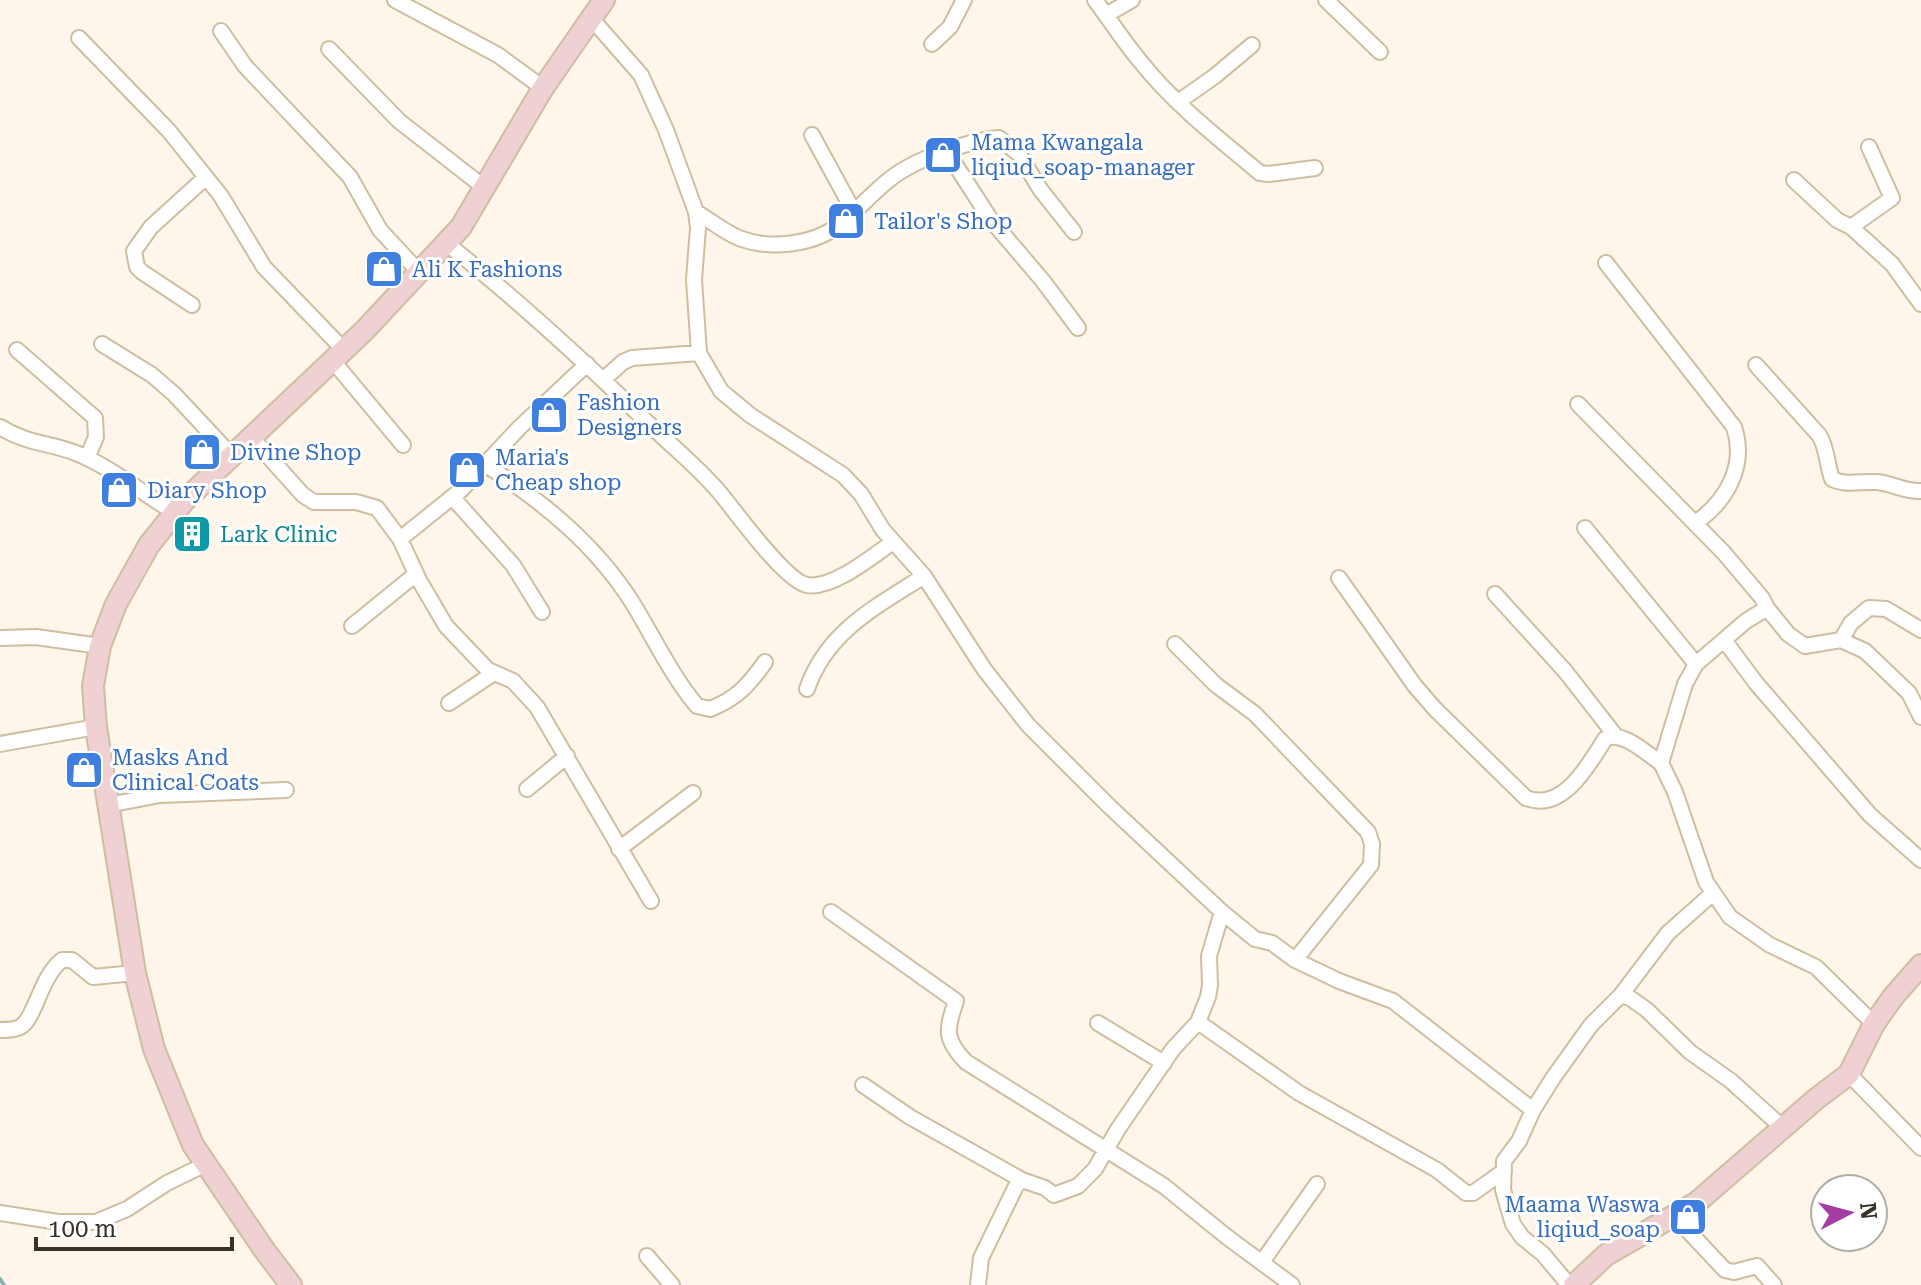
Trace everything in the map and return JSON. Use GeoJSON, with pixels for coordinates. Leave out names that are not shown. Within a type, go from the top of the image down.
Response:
{"type":"FeatureCollection","features":[{"type":"Feature","properties":{"kind":"street"},"geometry":{"type":"LineString","coordinates":[[395,0],[498,55],[543,88]]}},
{"type":"Feature","properties":{"kind":"street"},"geometry":{"type":"LineString","coordinates":[[291,1285],[204,1165],[180,1118],[161,1067],[135,973],[96,727],[93,686],[100,646],[131,574],[174,512],[338,355],[461,227],[543,88],[604,0]]}},
{"type":"Feature","properties":{"kind":"street"},"geometry":{"type":"LineString","coordinates":[[932,44],[950,27],[964,0]]}},
{"type":"Feature","properties":{"kind":"street"},"geometry":{"type":"LineString","coordinates":[[1095,0],[1140,62],[1178,102],[1260,173],[1315,168]]}},
{"type":"Feature","properties":{"kind":"street"},"geometry":{"type":"LineString","coordinates":[[1106,15],[1132,0]]}},
{"type":"Feature","properties":{"kind":"street"},"geometry":{"type":"LineString","coordinates":[[1326,0],[1380,52]]}},
{"type":"Feature","properties":{"kind":"street"},"geometry":{"type":"LineString","coordinates":[[591,18],[641,75],[666,130],[696,212],[698,228],[694,280],[699,353],[721,391],[750,415],[843,475],[861,494],[893,542],[924,576],[984,669],[1040,739],[1222,912],[1255,939],[1272,943],[1295,960],[1393,1001],[1533,1110]]}},
{"type":"Feature","properties":{"kind":"street"},"geometry":{"type":"LineString","coordinates":[[221,31],[245,66],[350,177],[380,230],[419,272]]}},
{"type":"Feature","properties":{"kind":"street"},"geometry":{"type":"LineString","coordinates":[[79,38],[169,131],[206,177],[232,212],[264,267],[338,355],[403,445]]}},
{"type":"Feature","properties":{"kind":"street"},"geometry":{"type":"LineString","coordinates":[[1178,102],[1252,45]]}},
{"type":"Feature","properties":{"kind":"street"},"geometry":{"type":"LineString","coordinates":[[329,49],[399,121],[485,188]]}},
{"type":"Feature","properties":{"kind":"street"},"geometry":{"type":"LineString","coordinates":[[812,135],[854,212]]}},
{"type":"Feature","properties":{"kind":"street"},"geometry":{"type":"LineString","coordinates":[[696,212],[739,238],[765,244],[787,244],[821,236],[854,212],[891,178],[947,152],[999,138],[1019,154],[1040,189],[1074,232]]}},
{"type":"Feature","properties":{"kind":"street"},"geometry":{"type":"LineString","coordinates":[[1851,227],[1892,198],[1869,147]]}},
{"type":"Feature","properties":{"kind":"street"},"geometry":{"type":"LineString","coordinates":[[947,152],[991,220],[1078,328]]}},
{"type":"Feature","properties":{"kind":"street"},"geometry":{"type":"LineString","coordinates":[[192,305],[142,272],[137,267],[134,251],[151,227],[206,177]]}},
{"type":"Feature","properties":{"kind":"street"},"geometry":{"type":"LineString","coordinates":[[1794,180],[1892,264],[1921,304]]}},
{"type":"Feature","properties":{"kind":"street"},"geometry":{"type":"LineString","coordinates":[[446,243],[563,340],[652,428],[695,465],[765,548],[800,582],[814,585],[829,581],[893,542]]}},
{"type":"Feature","properties":{"kind":"street"},"geometry":{"type":"LineString","coordinates":[[1606,263],[1734,427],[1737,436],[1735,470],[1728,491],[1720,503],[1695,523]]}},
{"type":"Feature","properties":{"kind":"street"},"geometry":{"type":"LineString","coordinates":[[102,344],[152,375],[231,455]]}},
{"type":"Feature","properties":{"kind":"street"},"geometry":{"type":"LineString","coordinates":[[17,350],[95,418],[96,437],[87,458]]}},
{"type":"Feature","properties":{"kind":"street"},"geometry":{"type":"LineString","coordinates":[[604,379],[632,358],[699,353]]}},
{"type":"Feature","properties":{"kind":"street"},"geometry":{"type":"LineString","coordinates":[[400,539],[453,498],[519,428],[587,364]]}},
{"type":"Feature","properties":{"kind":"street"},"geometry":{"type":"LineString","coordinates":[[1756,365],[1819,435],[1824,443],[1824,455],[1832,479],[1840,483],[1880,482],[1906,492],[1921,491]]}},
{"type":"Feature","properties":{"kind":"street"},"geometry":{"type":"LineString","coordinates":[[1578,404],[1742,573],[1788,634],[1805,646],[1841,640],[1865,651],[1909,693],[1921,717]]}},
{"type":"Feature","properties":{"kind":"street"},"geometry":{"type":"LineString","coordinates":[[0,427],[31,443],[60,448],[87,458],[174,512]]}},
{"type":"Feature","properties":{"kind":"street"},"geometry":{"type":"LineString","coordinates":[[251,437],[303,495],[314,502],[356,502],[377,508],[400,539],[446,626],[494,673],[508,677],[524,692],[567,756],[651,901]]}},
{"type":"Feature","properties":{"kind":"street"},"geometry":{"type":"LineString","coordinates":[[486,465],[545,507],[599,556],[631,600],[697,706],[710,709],[735,697],[744,691],[765,662]]}},
{"type":"Feature","properties":{"kind":"street"},"geometry":{"type":"LineString","coordinates":[[453,498],[513,565],[542,612]]}},
{"type":"Feature","properties":{"kind":"street"},"geometry":{"type":"LineString","coordinates":[[1585,528],[1696,664]]}},
{"type":"Feature","properties":{"kind":"street"},"geometry":{"type":"LineString","coordinates":[[352,626],[416,574]]}},
{"type":"Feature","properties":{"kind":"street"},"geometry":{"type":"LineString","coordinates":[[807,689],[811,676],[851,622],[924,576]]}},
{"type":"Feature","properties":{"kind":"street"},"geometry":{"type":"LineString","coordinates":[[1339,578],[1415,686],[1526,798],[1537,802],[1560,795],[1580,775],[1605,739],[1615,735]]}},
{"type":"Feature","properties":{"kind":"street"},"geometry":{"type":"LineString","coordinates":[[1495,594],[1565,671],[1615,735],[1661,763],[1675,792],[1712,894],[1730,917],[1753,935],[1816,967],[1874,1024]]}},
{"type":"Feature","properties":{"kind":"street"},"geometry":{"type":"LineString","coordinates":[[1661,763],[1685,684],[1696,664],[1767,608]]}},
{"type":"Feature","properties":{"kind":"street"},"geometry":{"type":"LineString","coordinates":[[1841,640],[1851,623],[1869,608],[1886,609],[1921,630]]}},
{"type":"Feature","properties":{"kind":"street"},"geometry":{"type":"LineString","coordinates":[[0,638],[36,637],[100,646]]}},
{"type":"Feature","properties":{"kind":"street"},"geometry":{"type":"LineString","coordinates":[[1724,640],[1756,683],[1870,815],[1921,860]]}},
{"type":"Feature","properties":{"kind":"street"},"geometry":{"type":"LineString","coordinates":[[1175,644],[1216,685],[1255,714],[1368,832],[1372,844],[1371,865],[1295,960]]}},
{"type":"Feature","properties":{"kind":"street"},"geometry":{"type":"LineString","coordinates":[[449,703],[494,673]]}},
{"type":"Feature","properties":{"kind":"street"},"geometry":{"type":"LineString","coordinates":[[0,744],[96,727]]}},
{"type":"Feature","properties":{"kind":"street"},"geometry":{"type":"LineString","coordinates":[[527,789],[567,756]]}},
{"type":"Feature","properties":{"kind":"street"},"geometry":{"type":"LineString","coordinates":[[108,805],[160,795],[286,790]]}},
{"type":"Feature","properties":{"kind":"street"},"geometry":{"type":"LineString","coordinates":[[619,849],[693,793]]}},
{"type":"Feature","properties":{"kind":"street"},"geometry":{"type":"LineString","coordinates":[[1712,894],[1668,933],[1621,995],[1591,1025],[1553,1078],[1533,1110],[1519,1141],[1504,1161],[1503,1190],[1513,1224],[1522,1237],[1543,1254],[1571,1285],[1606,1255],[1675,1217],[1705,1196],[1849,1074],[1874,1024],[1921,965]]}},
{"type":"Feature","properties":{"kind":"street"},"geometry":{"type":"LineString","coordinates":[[831,912],[956,1001],[947,1029],[954,1049],[966,1062],[1164,1186],[1292,1285]]}},
{"type":"Feature","properties":{"kind":"street"},"geometry":{"type":"LineString","coordinates":[[863,1085],[910,1117],[1022,1180],[1045,1188],[1054,1195],[1078,1186],[1095,1169],[1118,1129],[1164,1063],[1198,1022],[1208,997],[1209,956],[1222,912]]}},
{"type":"Feature","properties":{"kind":"street"},"geometry":{"type":"LineString","coordinates":[[0,1030],[19,1028],[28,1020],[44,980],[62,960],[72,960],[93,977],[135,973]]}},
{"type":"Feature","properties":{"kind":"street"},"geometry":{"type":"LineString","coordinates":[[1621,995],[1647,1010],[1690,1052],[1731,1081],[1783,1128]]}},
{"type":"Feature","properties":{"kind":"street"},"geometry":{"type":"LineString","coordinates":[[1198,1022],[1299,1093],[1430,1165],[1466,1193],[1473,1193],[1504,1171]]}},
{"type":"Feature","properties":{"kind":"street"},"geometry":{"type":"LineString","coordinates":[[1098,1023],[1164,1063]]}},
{"type":"Feature","properties":{"kind":"street"},"geometry":{"type":"LineString","coordinates":[[1849,1074],[1921,1148]]}},
{"type":"Feature","properties":{"kind":"street"},"geometry":{"type":"LineString","coordinates":[[0,1213],[58,1222],[96,1222],[127,1209],[167,1183],[204,1165]]}},
{"type":"Feature","properties":{"kind":"street"},"geometry":{"type":"LineString","coordinates":[[978,1285],[984,1249],[1008,1200],[1022,1180]]}},
{"type":"Feature","properties":{"kind":"street"},"geometry":{"type":"LineString","coordinates":[[1262,1262],[1317,1184]]}},
{"type":"Feature","properties":{"kind":"street"},"geometry":{"type":"LineString","coordinates":[[1675,1217],[1725,1270],[1734,1272],[1757,1266],[1774,1285]]}},
{"type":"Feature","properties":{"kind":"street"},"geometry":{"type":"LineString","coordinates":[[647,1256],[672,1285]]}},
{"type":"Feature","properties":{"kind":"waterway"},"geometry":{"type":"LineString","coordinates":[[0,1279],[4,1285]]}},
{"type":"Feature","properties":{"kind":"place","name":"Mama Kwangala liqiud_soap-manager"},"geometry":{"type":"Point","coordinates":[943,155]}},
{"type":"Feature","properties":{"kind":"place","name":"Tailor's Shop"},"geometry":{"type":"Point","coordinates":[846,221]}},
{"type":"Feature","properties":{"kind":"place","name":"Ali K Fashions"},"geometry":{"type":"Point","coordinates":[384,269]}},
{"type":"Feature","properties":{"kind":"place","name":"Fashion Designers"},"geometry":{"type":"Point","coordinates":[549,415]}},
{"type":"Feature","properties":{"kind":"place","name":"Divine Shop"},"geometry":{"type":"Point","coordinates":[202,452]}},
{"type":"Feature","properties":{"kind":"place","name":"Maria's Cheap shop"},"geometry":{"type":"Point","coordinates":[467,470]}},
{"type":"Feature","properties":{"kind":"place","name":"Diary Shop"},"geometry":{"type":"Point","coordinates":[119,490]}},
{"type":"Feature","properties":{"kind":"place","name":"Lark Clinic"},"geometry":{"type":"Point","coordinates":[192,534]}},
{"type":"Feature","properties":{"kind":"place","name":"Masks And Clinical Coats"},"geometry":{"type":"Point","coordinates":[84,770]}},
{"type":"Feature","properties":{"kind":"place","name":"Maama Waswa liqiud_soap"},"geometry":{"type":"Point","coordinates":[1688,1217]}}]}
